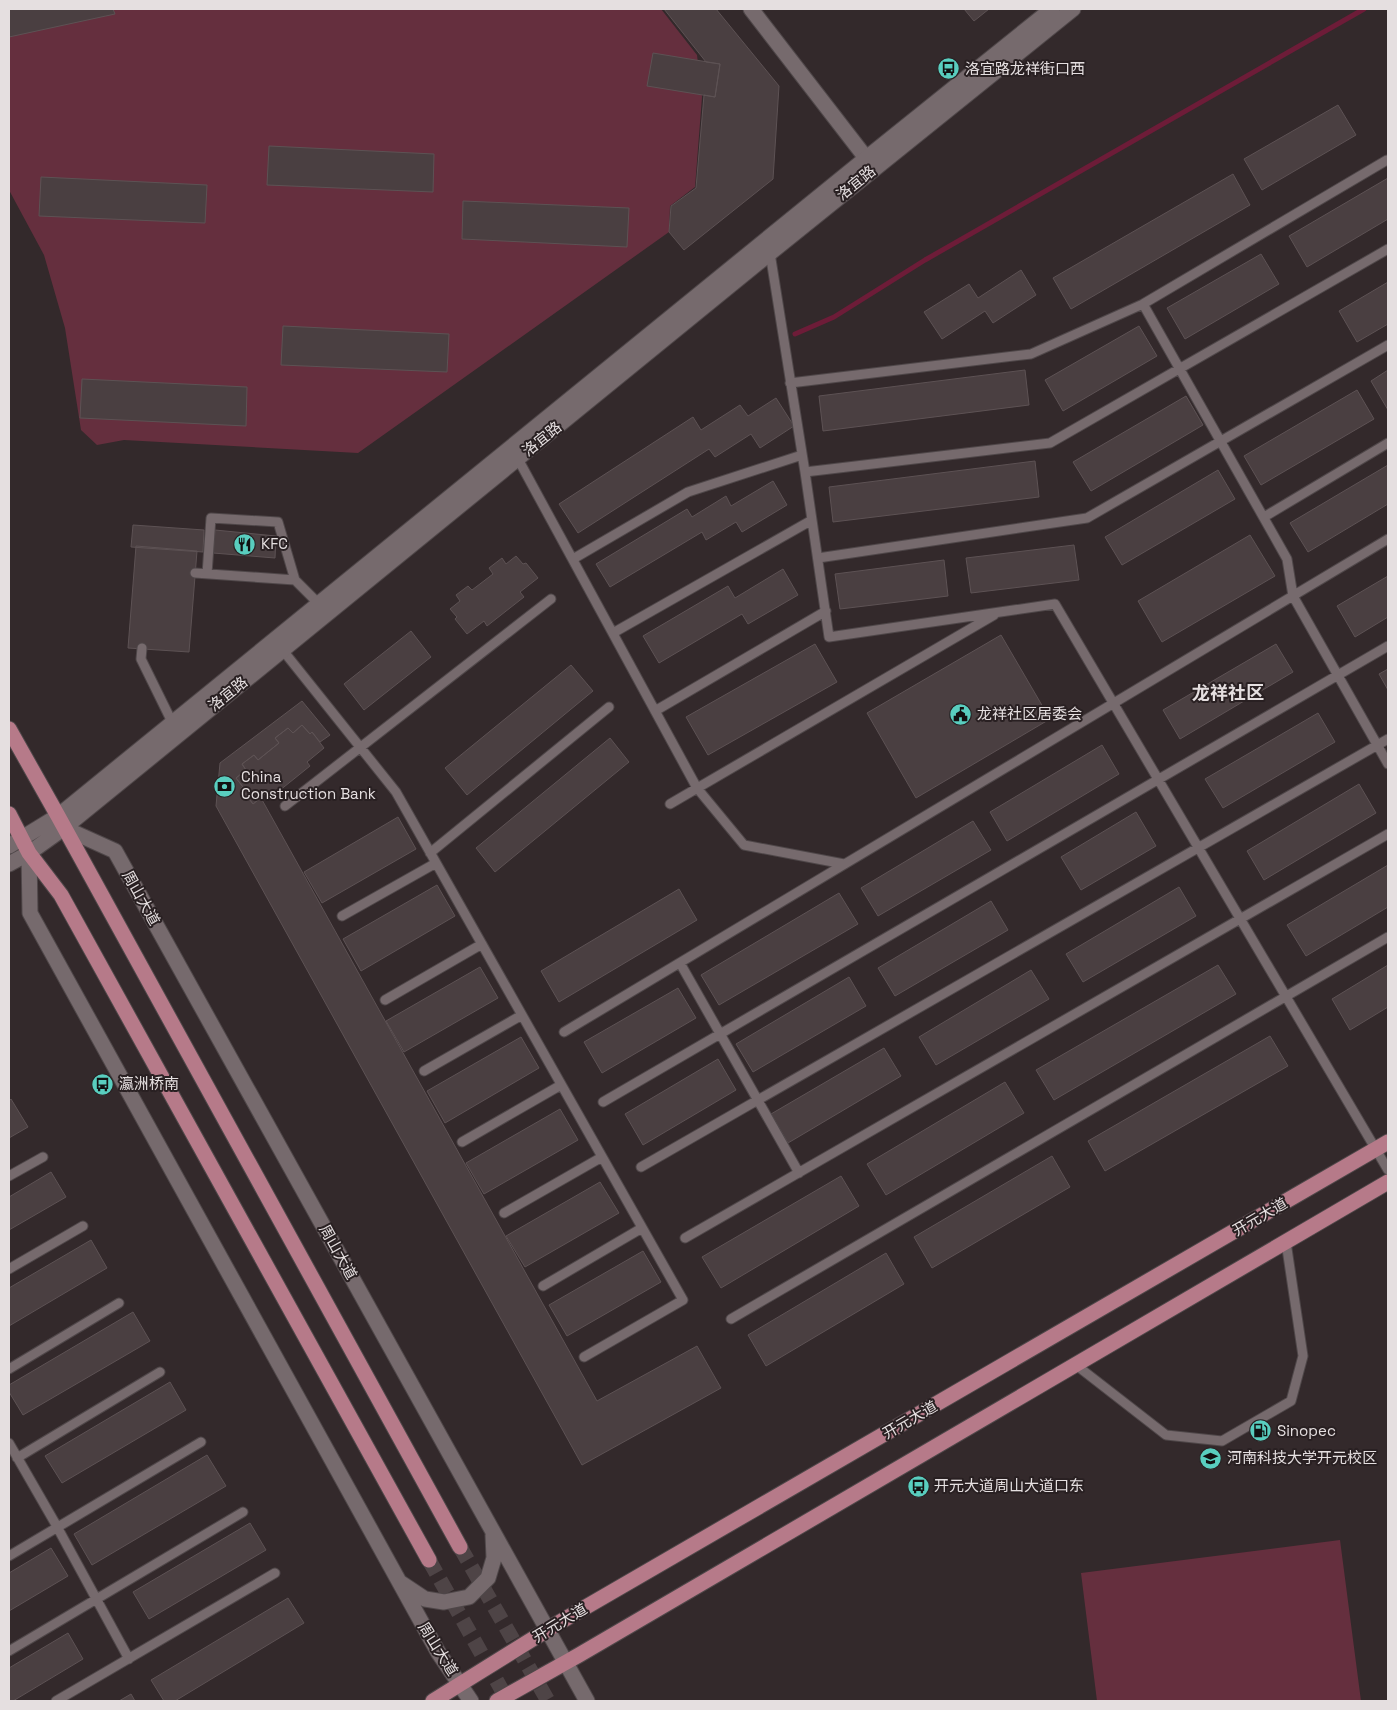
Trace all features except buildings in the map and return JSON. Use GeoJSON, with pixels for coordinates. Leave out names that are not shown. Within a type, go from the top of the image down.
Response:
{"type":"FeatureCollection","features":[{"type":"Feature","properties":{"kind":"main road"},"geometry":{"type":"LineString","coordinates":[[9,729],[460,1547]]}},
{"type":"Feature","properties":{"kind":"main road","name":"周山大道"},"geometry":{"type":"LineString","coordinates":[[9,814],[29,853],[61,895],[429,1560]]}},
{"type":"Feature","properties":{"kind":"main road","name":"开元大道"},"geometry":{"type":"LineString","coordinates":[[433,1701],[548,1630],[1382,1146]]}},
{"type":"Feature","properties":{"kind":"main road"},"geometry":{"type":"LineString","coordinates":[[497,1701],[566,1663],[1388,1182]]}},
{"type":"Feature","properties":{"kind":"street"},"geometry":{"type":"LineString","coordinates":[[751,9],[870,164]]}},
{"type":"Feature","properties":{"kind":"street","name":"洛宜路"},"geometry":{"type":"LineString","coordinates":[[323,609],[518,459],[770,253],[870,164],[1052,9]]}},
{"type":"Feature","properties":{"kind":"street","name":"洛宜路"},"geometry":{"type":"LineString","coordinates":[[9,864],[29,853],[61,822],[870,164],[1073,9]]}},
{"type":"Feature","properties":{"kind":"street","name":"洛宜路"},"geometry":{"type":"LineString","coordinates":[[9,846],[22,838],[61,822]]}},
{"type":"Feature","properties":{"kind":"street","name":"周山大道"},"geometry":{"type":"LineString","coordinates":[[61,822],[115,851],[587,1701]]}},
{"type":"Feature","properties":{"kind":"street","name":"周山大道"},"geometry":{"type":"LineString","coordinates":[[29,853],[30,913],[438,1652],[470,1701]]}},
{"type":"Feature","properties":{"kind":"street"},"geometry":{"type":"LineString","coordinates":[[400,1582],[425,1599],[444,1602],[469,1597],[488,1578],[494,1558],[494,1532]]}},
{"type":"Feature","properties":{"kind":"lane"},"geometry":{"type":"LineString","coordinates":[[790,383],[1031,354],[1143,304],[1387,160]]}},
{"type":"Feature","properties":{"kind":"lane"},"geometry":{"type":"LineString","coordinates":[[805,472],[1050,443],[1388,250]]}},
{"type":"Feature","properties":{"kind":"lane"},"geometry":{"type":"LineString","coordinates":[[770,253],[829,637],[1055,604],[1286,996],[1382,1146],[1388,1170]]}},
{"type":"Feature","properties":{"kind":"lane"},"geometry":{"type":"LineString","coordinates":[[1143,304],[1287,559],[1293,596],[1388,764]]}},
{"type":"Feature","properties":{"kind":"lane"},"geometry":{"type":"LineString","coordinates":[[818,558],[1087,518],[1388,345]]}},
{"type":"Feature","properties":{"kind":"lane"},"geometry":{"type":"LineString","coordinates":[[1264,517],[1388,443]]}},
{"type":"Feature","properties":{"kind":"lane"},"geometry":{"type":"LineString","coordinates":[[572,559],[688,492],[802,455]]}},
{"type":"Feature","properties":{"kind":"lane"},"geometry":{"type":"LineString","coordinates":[[518,459],[697,788],[744,845],[844,864]]}},
{"type":"Feature","properties":{"kind":"lane"},"geometry":{"type":"LineString","coordinates":[[207,574],[211,518],[278,522],[295,580],[323,609]]}},
{"type":"Feature","properties":{"kind":"lane"},"geometry":{"type":"LineString","coordinates":[[613,633],[812,520]]}},
{"type":"Feature","properties":{"kind":"lane"},"geometry":{"type":"LineString","coordinates":[[564,1032],[1388,539]]}},
{"type":"Feature","properties":{"kind":"lane"},"geometry":{"type":"LineString","coordinates":[[195,573],[295,580]]}},
{"type":"Feature","properties":{"kind":"lane"},"geometry":{"type":"LineString","coordinates":[[285,806],[551,599]]}},
{"type":"Feature","properties":{"kind":"lane"},"geometry":{"type":"LineString","coordinates":[[655,711],[826,612]]}},
{"type":"Feature","properties":{"kind":"lane"},"geometry":{"type":"LineString","coordinates":[[670,804],[998,612]]}},
{"type":"Feature","properties":{"kind":"lane"},"geometry":{"type":"LineString","coordinates":[[279,645],[396,792],[683,1300],[584,1357]]}},
{"type":"Feature","properties":{"kind":"lane"},"geometry":{"type":"LineString","coordinates":[[603,1102],[1388,646]]}},
{"type":"Feature","properties":{"kind":"lane"},"geometry":{"type":"LineString","coordinates":[[142,648],[141,659],[175,729]]}},
{"type":"Feature","properties":{"kind":"lane"},"geometry":{"type":"LineString","coordinates":[[430,852],[609,707]]}},
{"type":"Feature","properties":{"kind":"lane"},"geometry":{"type":"LineString","coordinates":[[641,1167],[1388,739]]}},
{"type":"Feature","properties":{"kind":"lane"},"geometry":{"type":"LineString","coordinates":[[684,1238],[1388,834]]}},
{"type":"Feature","properties":{"kind":"lane"},"geometry":{"type":"LineString","coordinates":[[342,916],[436,863]]}},
{"type":"Feature","properties":{"kind":"lane"},"geometry":{"type":"LineString","coordinates":[[732,1319],[1388,937]]}},
{"type":"Feature","properties":{"kind":"lane"},"geometry":{"type":"LineString","coordinates":[[385,1000],[482,944]]}},
{"type":"Feature","properties":{"kind":"lane"},"geometry":{"type":"LineString","coordinates":[[680,963],[799,1173]]}},
{"type":"Feature","properties":{"kind":"lane"},"geometry":{"type":"LineString","coordinates":[[424,1072],[522,1015]]}},
{"type":"Feature","properties":{"kind":"lane"},"geometry":{"type":"LineString","coordinates":[[462,1142],[561,1084]]}},
{"type":"Feature","properties":{"kind":"lane"},"geometry":{"type":"LineString","coordinates":[[9,1176],[43,1157]]}},
{"type":"Feature","properties":{"kind":"lane"},"geometry":{"type":"LineString","coordinates":[[504,1213],[602,1157]]}},
{"type":"Feature","properties":{"kind":"lane"},"geometry":{"type":"LineString","coordinates":[[9,1268],[83,1226]]}},
{"type":"Feature","properties":{"kind":"lane"},"geometry":{"type":"LineString","coordinates":[[543,1286],[642,1228]]}},
{"type":"Feature","properties":{"kind":"lane"},"geometry":{"type":"LineString","coordinates":[[1076,1365],[1166,1435],[1222,1441],[1291,1401],[1303,1356],[1286,1242]]}},
{"type":"Feature","properties":{"kind":"lane"},"geometry":{"type":"LineString","coordinates":[[9,1369],[119,1303]]}},
{"type":"Feature","properties":{"kind":"lane"},"geometry":{"type":"LineString","coordinates":[[17,1458],[160,1372]]}},
{"type":"Feature","properties":{"kind":"lane"},"geometry":{"type":"LineString","coordinates":[[9,1556],[201,1442]]}},
{"type":"Feature","properties":{"kind":"lane"},"geometry":{"type":"LineString","coordinates":[[9,1443],[129,1659]]}},
{"type":"Feature","properties":{"kind":"lane"},"geometry":{"type":"LineString","coordinates":[[9,1651],[243,1512]]}},
{"type":"Feature","properties":{"kind":"lane"},"geometry":{"type":"LineString","coordinates":[[56,1701],[275,1574]]}},
{"type":"Feature","properties":{"kind":"shaded area"},"geometry":{"type":"Polygon","coordinates":[[[9,9],[661,9],[697,55],[702,97],[695,187],[670,206],[669,232],[358,453],[124,440],[97,445],[81,430],[65,328],[44,255],[9,190],[9,9]]]}},
{"type":"Feature","properties":{"kind":"shaded area"},"geometry":{"type":"Polygon","coordinates":[[[1340,1540],[1361,1701],[1097,1701],[1081,1573],[1340,1540]]]}},
{"type":"Feature","properties":{"kind":"waterway"},"geometry":{"type":"LineString","coordinates":[[795,334],[834,317],[925,260],[1364,9]]}},
{"type":"Feature","properties":{"kind":"tunnel"},"geometry":{"type":"LineString","coordinates":[[460,1547],[548,1701]]}},
{"type":"Feature","properties":{"kind":"tunnel"},"geometry":{"type":"LineString","coordinates":[[429,1560],[508,1701]]}},
{"type":"Feature","properties":{"kind":"place","name":"洛宜路龙祥街口西"},"geometry":{"type":"Point","coordinates":[949,69]}},
{"type":"Feature","properties":{"kind":"place","name":"KFC"},"geometry":{"type":"Point","coordinates":[245,544]}},
{"type":"Feature","properties":{"kind":"place","name":"龙祥社区居委会"},"geometry":{"type":"Point","coordinates":[961,714]}},
{"type":"Feature","properties":{"kind":"place","name":"China Construction Bank"},"geometry":{"type":"Point","coordinates":[225,786]}},
{"type":"Feature","properties":{"kind":"place","name":"瀛洲桥南"},"geometry":{"type":"Point","coordinates":[103,1084]}},
{"type":"Feature","properties":{"kind":"place","name":"Sinopec"},"geometry":{"type":"Point","coordinates":[1261,1431]}},
{"type":"Feature","properties":{"kind":"place","name":"河南科技大学开元校区"},"geometry":{"type":"Point","coordinates":[1211,1458]}},
{"type":"Feature","properties":{"kind":"place","name":"开元大道周山大道口东"},"geometry":{"type":"Point","coordinates":[918,1486]}},
{"type":"Feature","properties":{"kind":"district","name":"龙祥社区"},"geometry":{"type":"Point","coordinates":[1228,693]}}]}
